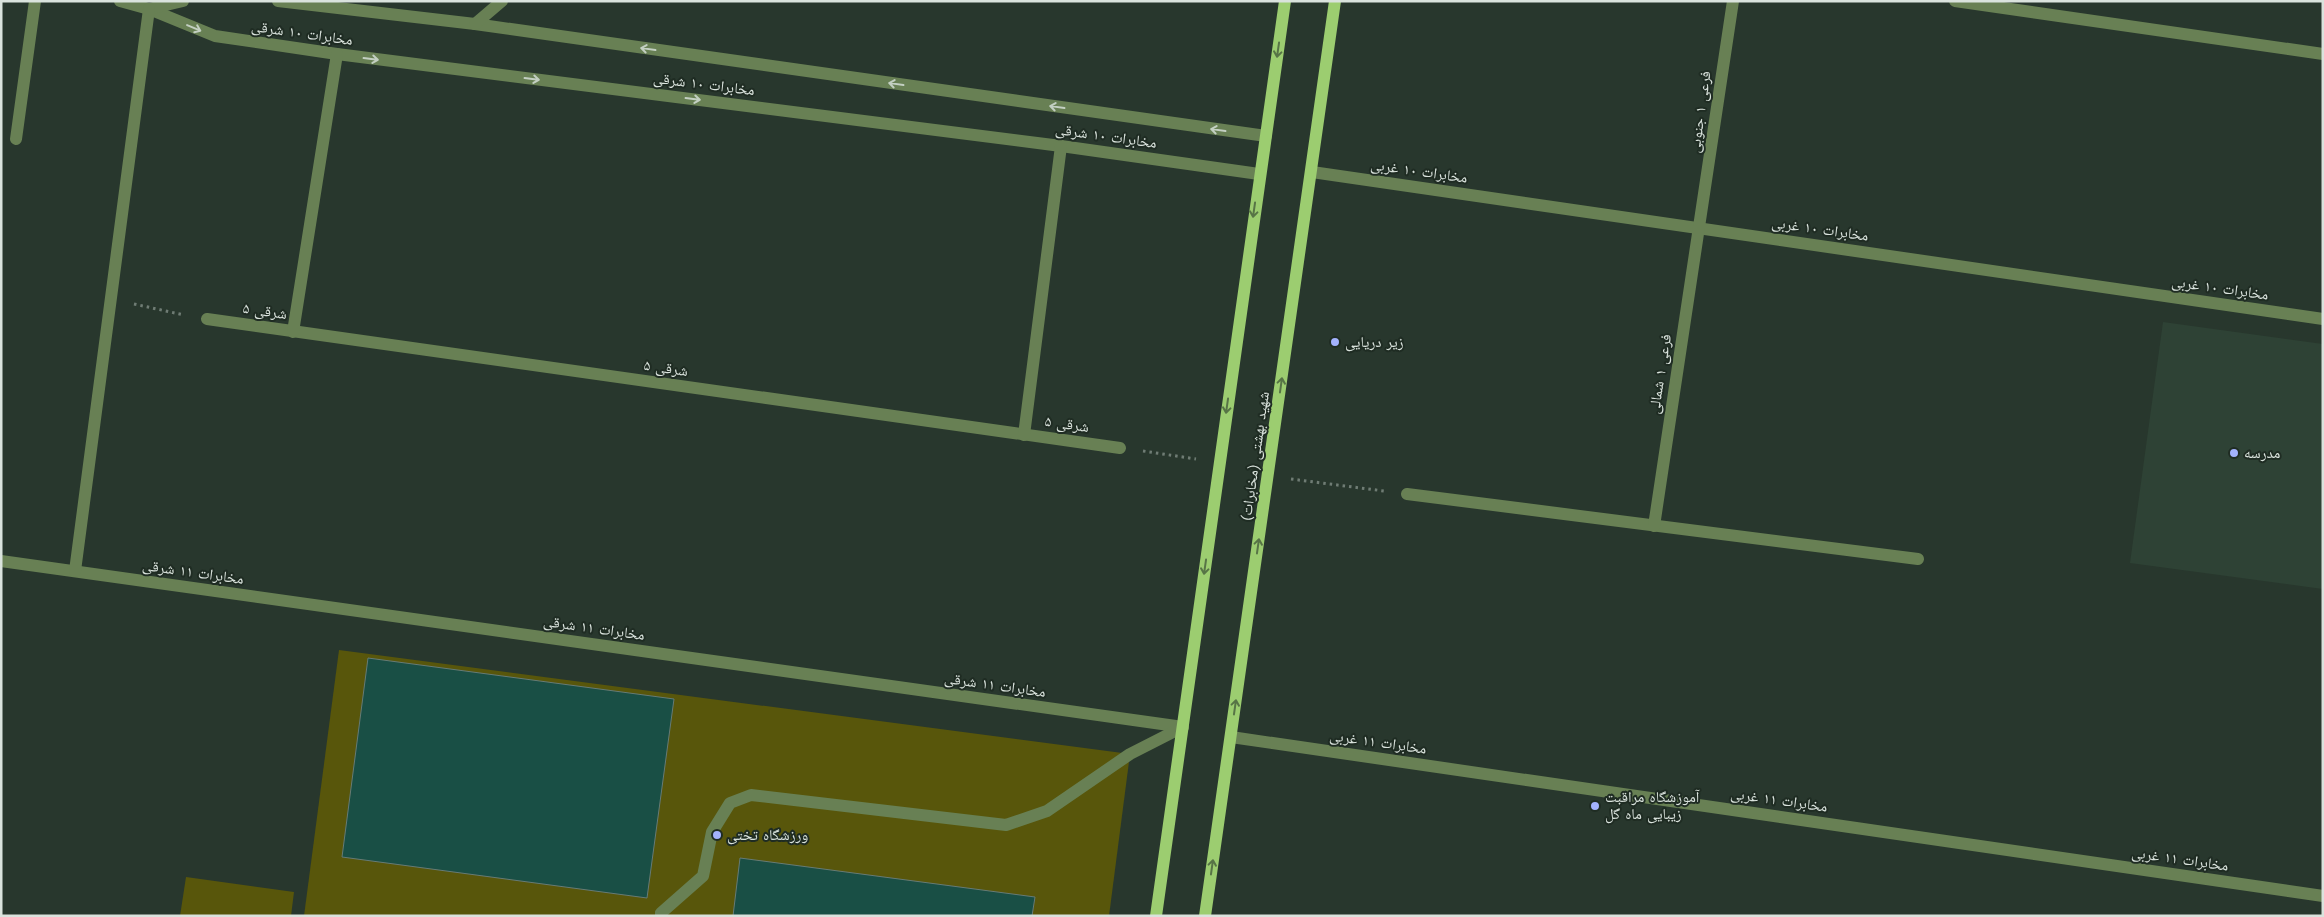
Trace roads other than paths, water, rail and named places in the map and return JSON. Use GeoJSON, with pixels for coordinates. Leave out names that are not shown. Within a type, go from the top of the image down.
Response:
{"type":"FeatureCollection","features":[{"type":"Feature","properties":{"kind":"main road"},"geometry":{"type":"LineString","coordinates":[[1156,916],[1259,174],[1285,1]]}},
{"type":"Feature","properties":{"kind":"main road","name":"شهید بهشتی (مخابرات)"},"geometry":{"type":"LineString","coordinates":[[1205,916],[1335,1]]}},
{"type":"Feature","properties":{"kind":"street"},"geometry":{"type":"LineString","coordinates":[[16,139],[35,1]]}},
{"type":"Feature","properties":{"kind":"street","name":"مخابرات ۱۰ شرقی"},"geometry":{"type":"LineString","coordinates":[[120,1],[149,9],[214,36],[338,54],[1061,146],[1259,174]]}},
{"type":"Feature","properties":{"kind":"street","name":"مخابرات ۱۰ شرقی"},"geometry":{"type":"LineString","coordinates":[[149,9],[183,1]]}},
{"type":"Feature","properties":{"kind":"street","name":"مخابرات ۱۰ شرقی"},"geometry":{"type":"LineString","coordinates":[[278,1],[475,24],[1266,136]]}},
{"type":"Feature","properties":{"kind":"street"},"geometry":{"type":"LineString","coordinates":[[475,24],[502,1]]}},
{"type":"Feature","properties":{"kind":"street","name":"فرعی ۱ جنوبی"},"geometry":{"type":"LineString","coordinates":[[1699,228],[1733,1]]}},
{"type":"Feature","properties":{"kind":"street"},"geometry":{"type":"LineString","coordinates":[[1955,1],[2323,54]]}},
{"type":"Feature","properties":{"kind":"street"},"geometry":{"type":"LineString","coordinates":[[75,571],[149,9]]}},
{"type":"Feature","properties":{"kind":"street"},"geometry":{"type":"LineString","coordinates":[[293,332],[338,54]]}},
{"type":"Feature","properties":{"kind":"street"},"geometry":{"type":"LineString","coordinates":[[1024,435],[1061,146]]}},
{"type":"Feature","properties":{"kind":"street","name":"مخابرات ۱۰ غربی"},"geometry":{"type":"LineString","coordinates":[[1312,172],[2323,319]]}},
{"type":"Feature","properties":{"kind":"street","name":"فرعی ۱ شمالی"},"geometry":{"type":"LineString","coordinates":[[1654,526],[1699,228]]}},
{"type":"Feature","properties":{"kind":"street","name":"شرقی ۵"},"geometry":{"type":"LineString","coordinates":[[206,320],[1120,448]]}},
{"type":"Feature","properties":{"kind":"street"},"geometry":{"type":"LineString","coordinates":[[1407,494],[1918,559]]}},
{"type":"Feature","properties":{"kind":"street","name":"مخابرات ۱۱ شرقی"},"geometry":{"type":"LineString","coordinates":[[1,561],[1183,727]]}},
{"type":"Feature","properties":{"kind":"street"},"geometry":{"type":"LineString","coordinates":[[661,916],[661,913],[703,876],[712,832],[730,804],[751,794],[1006,825],[1047,811],[1130,754],[1183,727]]}},
{"type":"Feature","properties":{"kind":"street","name":"مخابرات ۱۱ غربی"},"geometry":{"type":"LineString","coordinates":[[1231,737],[2323,896]]}},
{"type":"Feature","properties":{"kind":"place","name":"زیر دریایی"},"geometry":{"type":"Point","coordinates":[1335,342]}},
{"type":"Feature","properties":{"kind":"place","name":"مدرسه"},"geometry":{"type":"Point","coordinates":[2234,453]}},
{"type":"Feature","properties":{"kind":"place","name":"آموزشگاه مراقبت زیبایی ماه گل"},"geometry":{"type":"Point","coordinates":[1595,806]}},
{"type":"Feature","properties":{"kind":"place","name":"ورزشگاه تختی"},"geometry":{"type":"Point","coordinates":[717,835]}}]}
